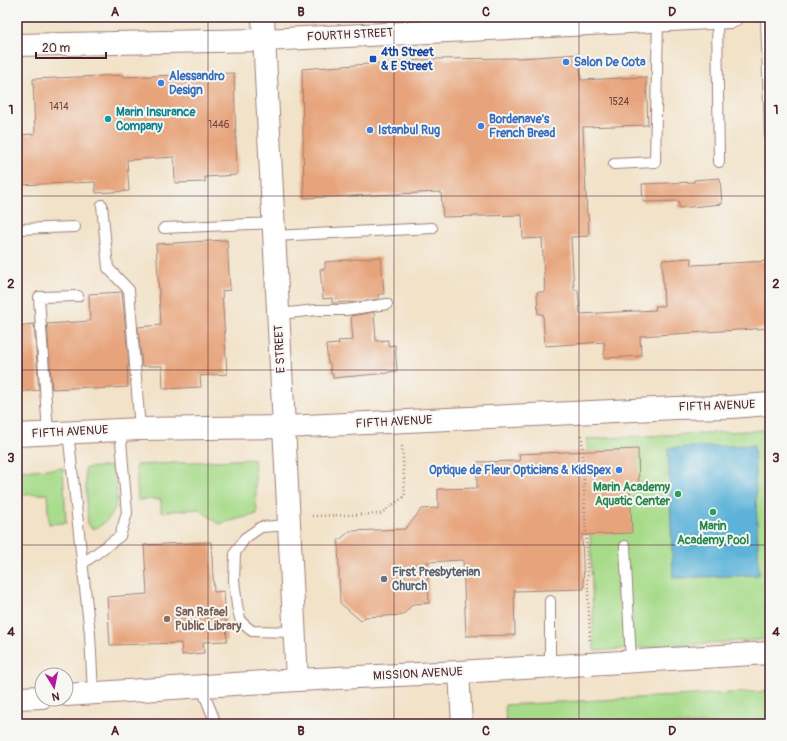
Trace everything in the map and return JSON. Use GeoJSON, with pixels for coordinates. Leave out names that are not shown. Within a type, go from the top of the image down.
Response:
{"type":"FeatureCollection","features":[{"type":"Feature","properties":{"kind":"street","name":"E STREET"},"geometry":{"type":"LineString","coordinates":[[263,17],[297,680]]}},
{"type":"Feature","properties":{"kind":"street","name":"FOURTH STREET"},"geometry":{"type":"LineString","coordinates":[[17,45],[264,40],[498,23],[635,19],[658,20],[724,17]]}},
{"type":"Feature","properties":{"kind":"street","name":"FIFTH AVENUE"},"geometry":{"type":"LineString","coordinates":[[17,435],[130,429],[285,427],[770,404]]}},
{"type":"Feature","properties":{"kind":"street","name":"MISSION AVENUE"},"geometry":{"type":"LineString","coordinates":[[74,694],[770,653]]}},
{"type":"Feature","properties":{"kind":"street"},"geometry":{"type":"LineString","coordinates":[[459,672],[462,724]]}},
{"type":"Feature","properties":{"kind":"street"},"geometry":{"type":"LineString","coordinates":[[17,698],[34,697]]}},
{"type":"Feature","properties":{"kind":"lane"},"geometry":{"type":"LineString","coordinates":[[719,162],[724,17]]}},
{"type":"Feature","properties":{"kind":"lane"},"geometry":{"type":"LineString","coordinates":[[766,17],[770,134]]}},
{"type":"Feature","properties":{"kind":"lane"},"geometry":{"type":"LineString","coordinates":[[614,164],[655,162],[658,20]]}},
{"type":"Feature","properties":{"kind":"lane"},"geometry":{"type":"LineString","coordinates":[[82,564],[120,536],[127,513],[130,429],[129,290],[108,268],[102,205]]}},
{"type":"Feature","properties":{"kind":"lane"},"geometry":{"type":"LineString","coordinates":[[17,229],[75,227]]}},
{"type":"Feature","properties":{"kind":"lane"},"geometry":{"type":"LineString","coordinates":[[164,228],[274,230],[432,228]]}},
{"type":"Feature","properties":{"kind":"lane"},"geometry":{"type":"LineString","coordinates":[[78,296],[39,297],[58,433],[82,564],[90,634],[93,693]]}},
{"type":"Feature","properties":{"kind":"lane"},"geometry":{"type":"LineString","coordinates":[[278,314],[317,310],[345,310],[387,304]]}},
{"type":"Feature","properties":{"kind":"lane"},"geometry":{"type":"LineString","coordinates":[[290,521],[261,527],[245,538],[236,553],[234,580],[237,606],[241,622],[252,631],[295,632]]}},
{"type":"Feature","properties":{"kind":"lane"},"geometry":{"type":"LineString","coordinates":[[625,546],[631,661]]}},
{"type":"Feature","properties":{"kind":"lane"},"geometry":{"type":"LineString","coordinates":[[550,601],[550,666]]}},
{"type":"Feature","properties":{"kind":"lane"},"geometry":{"type":"LineString","coordinates":[[201,686],[216,724]]}},
{"type":"Feature","properties":{"kind":"path"},"geometry":{"type":"LineString","coordinates":[[290,521],[380,514],[405,496],[401,421]]}},
{"type":"Feature","properties":{"kind":"path"},"geometry":{"type":"LineString","coordinates":[[582,434],[591,647]]}},
{"type":"Feature","properties":{"kind":"green space","name":"Marin Academy Aquatic Center"},"geometry":{"type":"Polygon","coordinates":[[[765,430],[770,549],[770,639],[594,651],[587,439],[765,430]]]}},
{"type":"Feature","properties":{"kind":"green space"},"geometry":{"type":"Polygon","coordinates":[[[254,459],[257,514],[219,524],[199,509],[161,512],[161,499],[138,500],[136,465],[254,459]]]}},
{"type":"Feature","properties":{"kind":"green space"},"geometry":{"type":"Polygon","coordinates":[[[113,466],[117,489],[114,510],[100,526],[97,528],[91,528],[88,523],[85,468],[113,466]]]}},
{"type":"Feature","properties":{"kind":"green space"},"geometry":{"type":"Polygon","coordinates":[[[63,468],[66,523],[49,524],[47,494],[17,495],[17,471],[63,468]]]}},
{"type":"Feature","properties":{"kind":"green space"},"geometry":{"type":"Polygon","coordinates":[[[770,691],[770,724],[506,724],[505,705],[770,691]]]}},
{"type":"Feature","properties":{"kind":"water","name":"Marin Academy Pool"},"geometry":{"type":"Polygon","coordinates":[[[754,445],[759,575],[673,578],[668,448],[754,445]]]}},
{"type":"Feature","properties":{"kind":"building"},"geometry":{"type":"Polygon","coordinates":[[[579,54],[581,80],[646,77],[648,125],[583,127],[589,236],[571,237],[574,290],[578,290],[580,314],[656,310],[655,306],[664,306],[662,260],[691,258],[692,265],[770,261],[770,328],[640,336],[641,356],[604,358],[604,342],[545,346],[543,314],[538,314],[537,292],[545,292],[542,238],[523,239],[522,215],[443,217],[441,192],[304,198],[302,69],[435,59],[520,58],[579,54]]]}},
{"type":"Feature","properties":{"kind":"building"},"geometry":{"type":"Polygon","coordinates":[[[234,73],[237,175],[205,177],[205,182],[175,183],[174,157],[127,160],[129,191],[96,193],[95,182],[17,185],[17,135],[35,134],[33,79],[123,75],[123,77],[234,73]]]}},
{"type":"Feature","properties":{"kind":"building"},"geometry":{"type":"Polygon","coordinates":[[[720,178],[722,204],[679,208],[679,201],[643,202],[642,184],[694,182],[694,180],[720,178]]]}},
{"type":"Feature","properties":{"kind":"building"},"geometry":{"type":"Polygon","coordinates":[[[227,240],[230,290],[222,291],[227,374],[200,376],[201,387],[163,389],[162,366],[142,366],[138,327],[161,325],[156,244],[227,240]]]}},
{"type":"Feature","properties":{"kind":"building"},"geometry":{"type":"Polygon","coordinates":[[[381,257],[384,294],[378,294],[379,299],[350,303],[332,303],[332,298],[323,299],[320,269],[325,269],[325,262],[381,257]]]}},
{"type":"Feature","properties":{"kind":"building"},"geometry":{"type":"Polygon","coordinates":[[[122,292],[129,366],[127,366],[128,387],[52,389],[47,324],[90,321],[89,294],[122,292]]]}},
{"type":"Feature","properties":{"kind":"building"},"geometry":{"type":"Polygon","coordinates":[[[374,312],[376,341],[388,340],[388,346],[395,345],[397,371],[333,378],[330,363],[328,363],[326,345],[339,344],[338,341],[353,340],[351,316],[374,312]]]}},
{"type":"Feature","properties":{"kind":"building"},"geometry":{"type":"Polygon","coordinates":[[[34,324],[39,390],[17,392],[17,326],[34,324]]]}},
{"type":"Feature","properties":{"kind":"building"},"geometry":{"type":"Polygon","coordinates":[[[638,449],[639,486],[630,487],[632,533],[582,535],[584,589],[514,591],[515,635],[466,636],[463,560],[427,562],[429,603],[413,604],[403,615],[365,617],[361,621],[340,603],[338,541],[350,531],[405,529],[422,509],[438,508],[438,489],[477,488],[477,462],[520,461],[519,454],[638,449]]]}},
{"type":"Feature","properties":{"kind":"building","name":"San Rafael Public Library"},"geometry":{"type":"Polygon","coordinates":[[[211,542],[214,592],[224,591],[227,641],[203,642],[204,653],[182,655],[181,643],[110,645],[107,597],[147,594],[144,545],[211,542]]]}},
{"type":"Feature","properties":{"kind":"place","name":"4th Street & E Street"},"geometry":{"type":"Point","coordinates":[373,59]}},
{"type":"Feature","properties":{"kind":"place","name":"Salon De Cota"},"geometry":{"type":"Point","coordinates":[566,62]}},
{"type":"Feature","properties":{"kind":"place","name":"Alessandro Design"},"geometry":{"type":"Point","coordinates":[161,83]}},
{"type":"Feature","properties":{"kind":"place","name":"Marin Insurance Company"},"geometry":{"type":"Point","coordinates":[108,119]}},
{"type":"Feature","properties":{"kind":"place","name":"Bordenave's French Bread"},"geometry":{"type":"Point","coordinates":[481,126]}},
{"type":"Feature","properties":{"kind":"place","name":"Istanbul Rug"},"geometry":{"type":"Point","coordinates":[370,130]}},
{"type":"Feature","properties":{"kind":"place","name":"Optique de Fleur Opticians & KidSpex"},"geometry":{"type":"Point","coordinates":[619,470]}},
{"type":"Feature","properties":{"kind":"place","name":"Marin Academy Aquatic Center"},"geometry":{"type":"Point","coordinates":[678,494]}},
{"type":"Feature","properties":{"kind":"place","name":"Marin Academy Pool"},"geometry":{"type":"Point","coordinates":[713,512]}},
{"type":"Feature","properties":{"kind":"place","name":"First Presbyterian Church"},"geometry":{"type":"Point","coordinates":[384,579]}},
{"type":"Feature","properties":{"kind":"place","name":"San Rafael Public Library"},"geometry":{"type":"Point","coordinates":[167,619]}}]}
